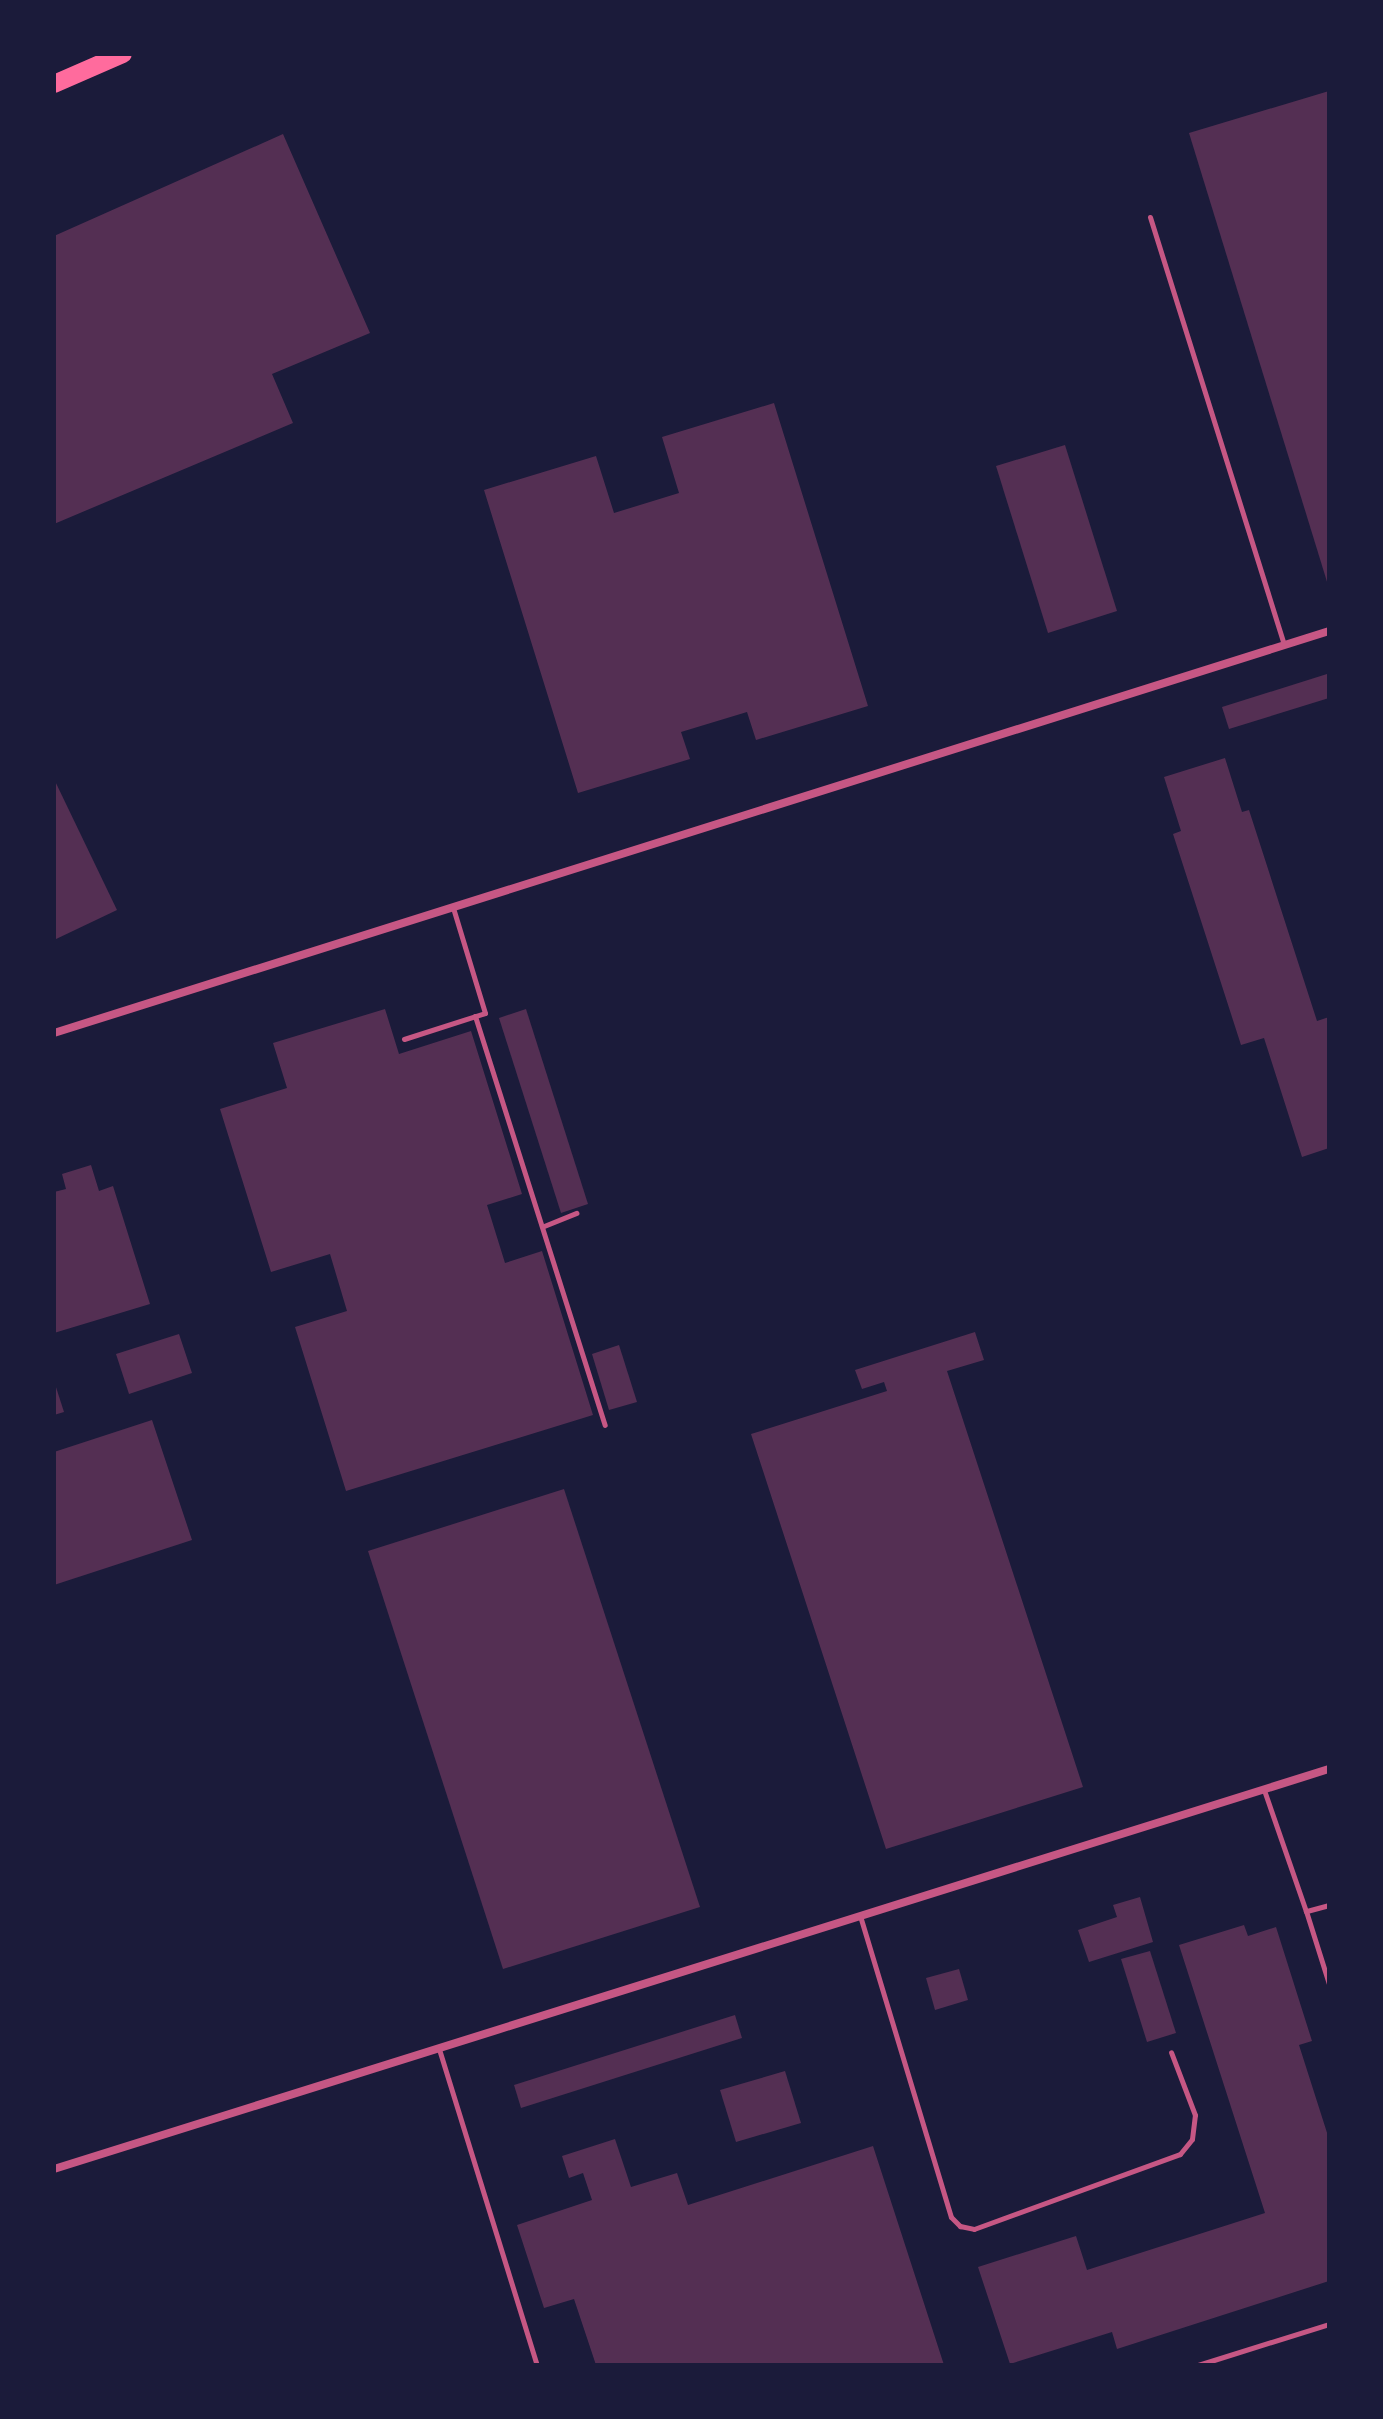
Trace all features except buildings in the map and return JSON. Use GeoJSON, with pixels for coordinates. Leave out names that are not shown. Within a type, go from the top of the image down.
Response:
{"type":"FeatureCollection","features":[{"type":"Feature","properties":{"kind":"main road"},"geometry":{"type":"LineString","coordinates":[[54,84],[123,54]]}},
{"type":"Feature","properties":{"kind":"street"},"geometry":{"type":"LineString","coordinates":[[54,1033],[1329,631]]}},
{"type":"Feature","properties":{"kind":"street"},"geometry":{"type":"LineString","coordinates":[[54,2169],[861,1919],[1329,1769]]}},
{"type":"Feature","properties":{"kind":"lane"},"geometry":{"type":"LineString","coordinates":[[1150,217],[1285,645]]}},
{"type":"Feature","properties":{"kind":"lane"},"geometry":{"type":"LineString","coordinates":[[404,1039],[485,1013],[453,908]]}},
{"type":"Feature","properties":{"kind":"lane"},"geometry":{"type":"LineString","coordinates":[[475,1016],[605,1425]]}},
{"type":"Feature","properties":{"kind":"lane"},"geometry":{"type":"LineString","coordinates":[[544,1226],[577,1213]]}},
{"type":"Feature","properties":{"kind":"lane"},"geometry":{"type":"LineString","coordinates":[[1264,1790],[1329,1984]]}},
{"type":"Feature","properties":{"kind":"lane"},"geometry":{"type":"LineString","coordinates":[[1306,1911],[1329,1905]]}},
{"type":"Feature","properties":{"kind":"lane"},"geometry":{"type":"LineString","coordinates":[[861,1919],[951,2217],[960,2226],[974,2229],[1180,2154],[1192,2139],[1195,2115],[1171,2052]]}},
{"type":"Feature","properties":{"kind":"lane"},"geometry":{"type":"LineString","coordinates":[[439,2049],[537,2365]]}},
{"type":"Feature","properties":{"kind":"lane"},"geometry":{"type":"LineString","coordinates":[[1198,2365],[1329,2324]]}}]}
